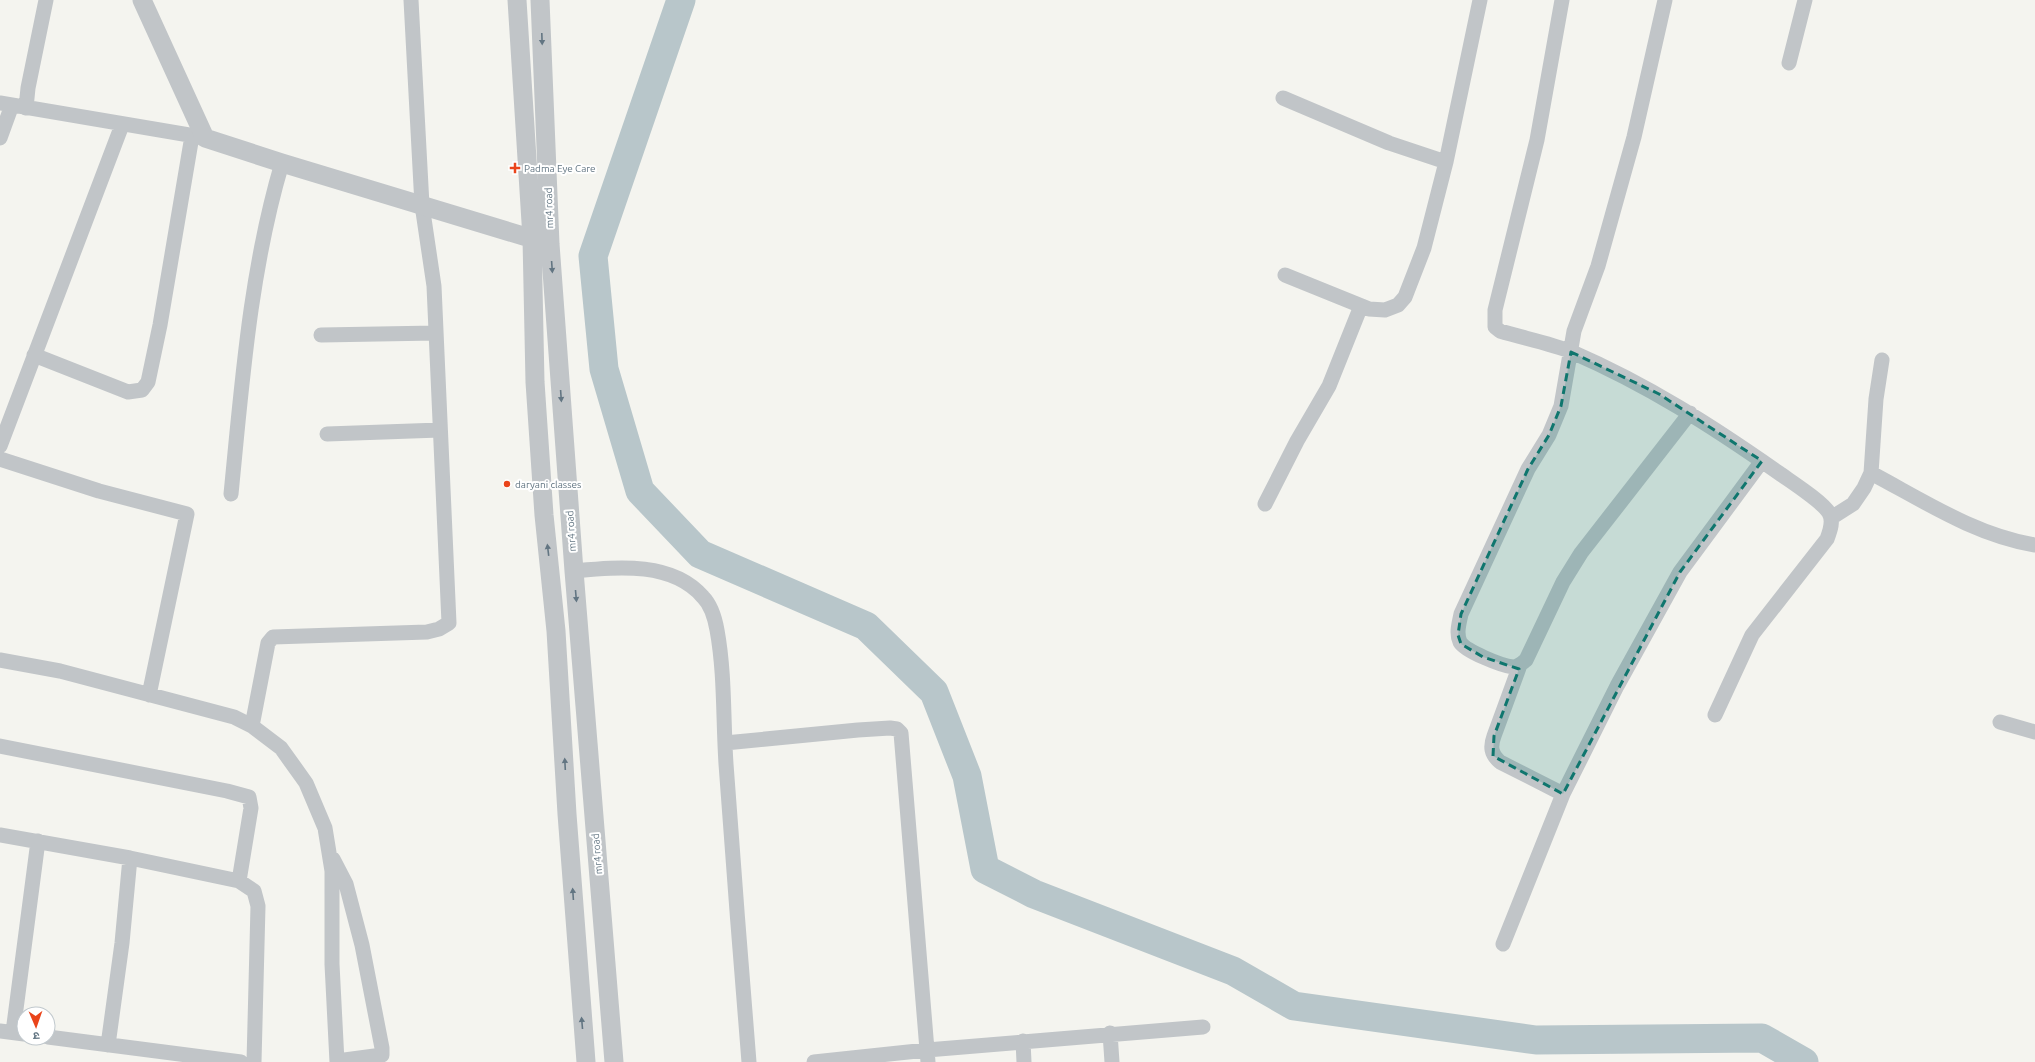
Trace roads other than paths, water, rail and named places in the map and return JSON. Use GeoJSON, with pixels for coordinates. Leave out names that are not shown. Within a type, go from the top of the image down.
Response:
{"type":"FeatureCollection","features":[{"type":"Feature","properties":{"kind":"street"},"geometry":{"type":"LineString","coordinates":[[26,108],[28,88],[46,0]]}},
{"type":"Feature","properties":{"kind":"street"},"geometry":{"type":"LineString","coordinates":[[34,355],[128,392],[142,390],[148,382],[198,137],[142,0]]}},
{"type":"Feature","properties":{"kind":"street"},"geometry":{"type":"LineString","coordinates":[[252,726],[268,643],[274,637],[427,632],[439,629],[449,623],[434,286],[422,205],[410,0]]}},
{"type":"Feature","properties":{"kind":"street","name":"mr4 road"},"geometry":{"type":"LineString","coordinates":[[517,0],[532,238],[535,382],[544,515],[556,631],[567,814],[586,1062]]}},
{"type":"Feature","properties":{"kind":"street","name":"mr4 road"},"geometry":{"type":"LineString","coordinates":[[540,0],[550,244],[574,571],[614,1062]]}},
{"type":"Feature","properties":{"kind":"street"},"geometry":{"type":"LineString","coordinates":[[1285,275],[1369,309],[1385,310],[1398,305],[1405,297],[1424,248],[1446,162],[1480,0]]}},
{"type":"Feature","properties":{"kind":"street"},"geometry":{"type":"LineString","coordinates":[[1562,0],[1537,140],[1496,303],[1494,321],[1495,326],[1500,331],[1571,352],[1659,394],[1762,461],[1821,505],[1829,512],[1831,518],[1831,528],[1827,539],[1752,635],[1715,715]]}},
{"type":"Feature","properties":{"kind":"street"},"geometry":{"type":"LineString","coordinates":[[1665,0],[1634,137],[1598,266],[1574,331],[1561,406],[1549,435],[1528,469],[1460,614],[1458,635],[1461,644],[1483,657],[1513,667],[1520,665],[1526,660],[1564,582],[1580,553],[1690,413]]}},
{"type":"Feature","properties":{"kind":"street"},"geometry":{"type":"LineString","coordinates":[[1789,63],[1805,0]]}},
{"type":"Feature","properties":{"kind":"street"},"geometry":{"type":"LineString","coordinates":[[1283,98],[1389,143],[1446,162]]}},
{"type":"Feature","properties":{"kind":"street"},"geometry":{"type":"LineString","coordinates":[[0,138],[6,104],[198,137],[550,244]]}},
{"type":"Feature","properties":{"kind":"street"},"geometry":{"type":"LineString","coordinates":[[0,446],[122,125]]}},
{"type":"Feature","properties":{"kind":"street"},"geometry":{"type":"LineString","coordinates":[[231,494],[252,295],[272,198],[282,163]]}},
{"type":"Feature","properties":{"kind":"street"},"geometry":{"type":"LineString","coordinates":[[1265,504],[1297,441],[1329,386],[1361,306]]}},
{"type":"Feature","properties":{"kind":"street"},"geometry":{"type":"LineString","coordinates":[[321,335],[436,333]]}},
{"type":"Feature","properties":{"kind":"street"},"geometry":{"type":"LineString","coordinates":[[1831,518],[1853,504],[1864,488],[1871,473],[1876,399],[1882,360]]}},
{"type":"Feature","properties":{"kind":"street"},"geometry":{"type":"LineString","coordinates":[[327,434],[440,430]]}},
{"type":"Feature","properties":{"kind":"street"},"geometry":{"type":"LineString","coordinates":[[0,459],[99,491],[187,514],[149,695]]}},
{"type":"Feature","properties":{"kind":"street"},"geometry":{"type":"LineString","coordinates":[[1503,944],[1563,794],[1617,686],[1676,578],[1762,461]]}},
{"type":"Feature","properties":{"kind":"street"},"geometry":{"type":"LineString","coordinates":[[1871,473],[1962,522],[2012,541],[2035,545]]}},
{"type":"Feature","properties":{"kind":"street"},"geometry":{"type":"LineString","coordinates":[[574,571],[614,568],[641,568],[666,573],[692,586],[704,598],[713,614],[717,630],[723,690],[725,743],[749,1062]]}},
{"type":"Feature","properties":{"kind":"street"},"geometry":{"type":"LineString","coordinates":[[0,660],[60,671],[234,717],[252,726],[280,748],[306,783],[325,828],[328,849],[332,871],[332,964],[337,1061],[382,1055],[382,1048],[362,945],[346,884],[328,849]]}},
{"type":"Feature","properties":{"kind":"street"},"geometry":{"type":"LineString","coordinates":[[1520,665],[1492,741],[1491,746],[1493,756],[1500,762],[1563,794]]}},
{"type":"Feature","properties":{"kind":"street"},"geometry":{"type":"LineString","coordinates":[[2000,722],[2035,732]]}},
{"type":"Feature","properties":{"kind":"street"},"geometry":{"type":"LineString","coordinates":[[725,743],[890,728],[897,729],[901,733],[927,1056]]}},
{"type":"Feature","properties":{"kind":"street"},"geometry":{"type":"LineString","coordinates":[[0,746],[227,791],[249,798],[251,808],[239,881]]}},
{"type":"Feature","properties":{"kind":"street"},"geometry":{"type":"LineString","coordinates":[[0,835],[130,858],[239,881],[254,891],[258,906],[254,1062]]}},
{"type":"Feature","properties":{"kind":"street"},"geometry":{"type":"LineString","coordinates":[[12,1032],[38,841]]}},
{"type":"Feature","properties":{"kind":"street"},"geometry":{"type":"LineString","coordinates":[[108,1045],[122,943],[130,858]]}},
{"type":"Feature","properties":{"kind":"street"},"geometry":{"type":"LineString","coordinates":[[814,1062],[927,1056],[1023,1041],[1203,1026]]}},
{"type":"Feature","properties":{"kind":"street"},"geometry":{"type":"LineString","coordinates":[[1110,1033],[1112,1062]]}},
{"type":"Feature","properties":{"kind":"street"},"geometry":{"type":"LineString","coordinates":[[56,1038],[241,1062]]}},
{"type":"Feature","properties":{"kind":"street"},"geometry":{"type":"LineString","coordinates":[[1023,1041],[1024,1062]]}},
{"type":"Feature","properties":{"kind":"waterway"},"geometry":{"type":"LineString","coordinates":[[681,0],[593,256],[604,369],[640,491],[700,554],[866,626],[934,692],[967,776],[985,869],[1034,894],[1233,971],[1294,1006],[1536,1040],[1762,1038],[1804,1062]]}},
{"type":"Feature","properties":{"kind":"place","name":"Padma Eye Care"},"geometry":{"type":"Point","coordinates":[515,168]}},
{"type":"Feature","properties":{"kind":"place","name":"daryani classes"},"geometry":{"type":"Point","coordinates":[507,484]}}]}
